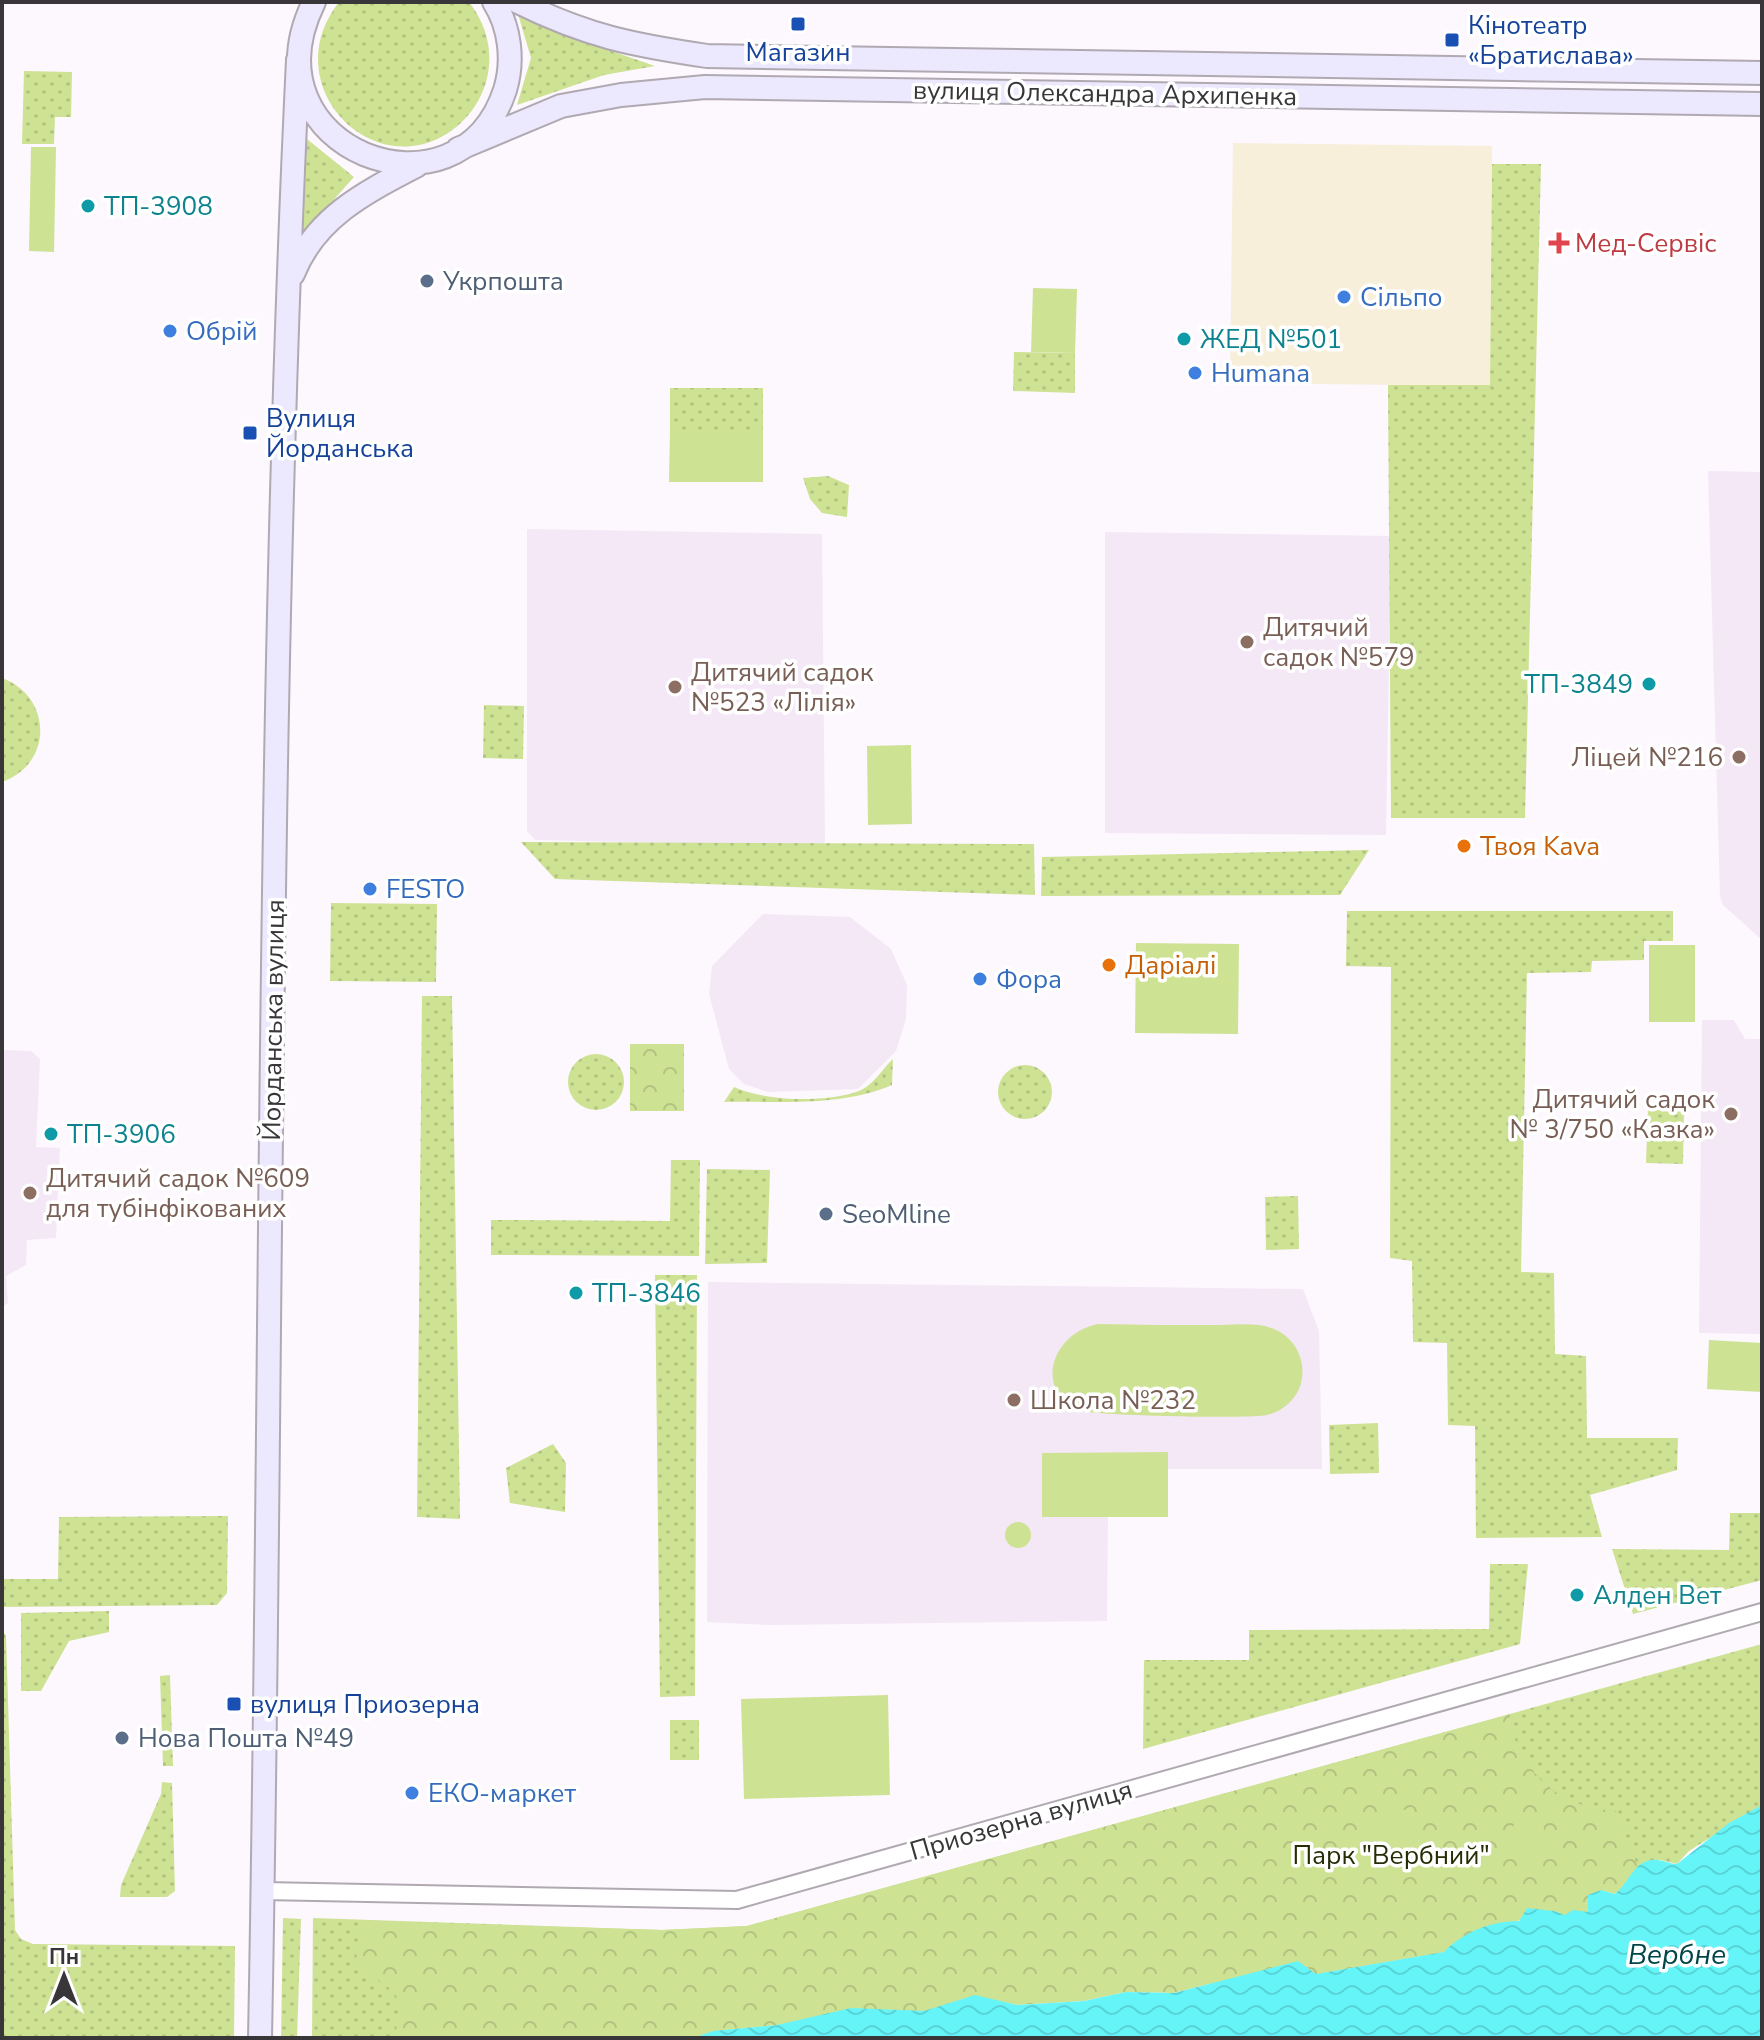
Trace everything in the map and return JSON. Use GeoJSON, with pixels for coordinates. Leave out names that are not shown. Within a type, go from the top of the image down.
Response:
{"type":"FeatureCollection","features":[{"type":"Feature","properties":{"kind":"main road","name":"Йорданська вулиця"},"geometry":{"type":"LineString","coordinates":[[260,2038],[267,1377],[286,291],[298,50],[295,2]]}},
{"type":"Feature","properties":{"kind":"main road"},"geometry":{"type":"LineString","coordinates":[[314,2],[298,50],[299,78],[313,112],[336,140],[368,158],[404,164],[423,162]]}},
{"type":"Feature","properties":{"kind":"main road"},"geometry":{"type":"LineString","coordinates":[[458,149],[493,116],[506,86],[508,38],[494,2]]}},
{"type":"Feature","properties":{"kind":"main road","name":"вулиця Олександра Архипенка"},"geometry":{"type":"LineString","coordinates":[[518,2],[576,29],[626,44],[707,56],[1762,73]]}},
{"type":"Feature","properties":{"kind":"main road","name":"вулиця Олександра Архипенка"},"geometry":{"type":"LineString","coordinates":[[423,162],[561,106],[621,95],[705,87],[1762,104]]}},
{"type":"Feature","properties":{"kind":"main road","name":"Йорданська вулиця"},"geometry":{"type":"LineString","coordinates":[[286,291],[303,248],[335,212],[423,162]]}},
{"type":"Feature","properties":{"kind":"street","name":"Приозерна вулиця"},"geometry":{"type":"LineString","coordinates":[[263,1891],[737,1900],[1762,1612]]}},
{"type":"Feature","properties":{"kind":"shaded area"},"geometry":{"type":"Polygon","coordinates":[[[1233,143],[1492,146],[1490,386],[1230,383],[1233,143]]]}},
{"type":"Feature","properties":{"kind":"shaded area","name":"Ліцей №216"},"geometry":{"type":"Polygon","coordinates":[[[1708,471],[1762,472],[1762,940],[1723,905],[1720,896],[1708,471]]]}},
{"type":"Feature","properties":{"kind":"shaded area","name":"Дитячий садок №523 «Лілія»"},"geometry":{"type":"Polygon","coordinates":[[[527,529],[822,534],[825,842],[815,846],[535,840],[527,831],[527,529]]]}},
{"type":"Feature","properties":{"kind":"shaded area","name":"Дитячий садок №579"},"geometry":{"type":"Polygon","coordinates":[[[1105,532],[1391,536],[1386,835],[1105,833],[1105,532]]]}},
{"type":"Feature","properties":{"kind":"shaded area"},"geometry":{"type":"Polygon","coordinates":[[[763,914],[850,917],[891,949],[907,985],[906,1019],[896,1051],[858,1089],[768,1092],[744,1084],[729,1069],[709,994],[712,966],[763,914]]]}},
{"type":"Feature","properties":{"kind":"shaded area","name":"Дитячий садок № 3/750 «Казка»"},"geometry":{"type":"Polygon","coordinates":[[[1702,1020],[1734,1020],[1745,1039],[1762,1039],[1762,1334],[1699,1333],[1702,1020]]]}},
{"type":"Feature","properties":{"kind":"shaded area","name":"Дитячий садок №609 для тубінфікованих"},"geometry":{"type":"Polygon","coordinates":[[[2,1050],[31,1051],[40,1059],[36,1147],[60,1148],[56,1238],[27,1240],[26,1265],[6,1276],[8,1303],[2,1307],[2,1050]]]}},
{"type":"Feature","properties":{"kind":"shaded area","name":"Школа №232"},"geometry":{"type":"Polygon","coordinates":[[[708,1282],[1303,1289],[1319,1331],[1322,1469],[1168,1469],[1168,1517],[1108,1517],[1107,1621],[771,1625],[707,1622],[708,1282]]]}},
{"type":"Feature","properties":{"kind":"green space"},"geometry":{"type":"Polygon","coordinates":[[[339,2],[469,2],[486,34],[489,65],[481,94],[465,119],[441,137],[413,146],[383,144],[346,123],[328,98],[318,67],[321,37],[339,2]]]}},
{"type":"Feature","properties":{"kind":"green space"},"geometry":{"type":"Polygon","coordinates":[[[518,14],[559,33],[655,66],[604,75],[517,105],[531,58],[518,14]]]}},
{"type":"Feature","properties":{"kind":"green space"},"geometry":{"type":"Polygon","coordinates":[[[24,71],[72,72],[71,117],[55,117],[54,144],[22,144],[24,71]]]}},
{"type":"Feature","properties":{"kind":"green space"},"geometry":{"type":"Polygon","coordinates":[[[302,135],[354,177],[297,241],[302,135]]]}},
{"type":"Feature","properties":{"kind":"green space"},"geometry":{"type":"Polygon","coordinates":[[[31,147],[56,147],[54,252],[29,251],[31,147]]]}},
{"type":"Feature","properties":{"kind":"green space"},"geometry":{"type":"Polygon","coordinates":[[[1492,164],[1541,164],[1525,818],[1391,818],[1388,385],[1490,385],[1492,164]]]}},
{"type":"Feature","properties":{"kind":"green space"},"geometry":{"type":"Polygon","coordinates":[[[1033,288],[1077,289],[1075,353],[1031,352],[1033,288]]]}},
{"type":"Feature","properties":{"kind":"green space"},"geometry":{"type":"Polygon","coordinates":[[[1014,352],[1075,353],[1075,393],[1013,391],[1014,352]]]}},
{"type":"Feature","properties":{"kind":"green space"},"geometry":{"type":"Polygon","coordinates":[[[670,388],[763,388],[763,430],[670,430],[670,388]]]}},
{"type":"Feature","properties":{"kind":"green space"},"geometry":{"type":"Polygon","coordinates":[[[670,430],[763,430],[763,482],[669,482],[670,430]]]}},
{"type":"Feature","properties":{"kind":"green space"},"geometry":{"type":"Polygon","coordinates":[[[828,476],[849,485],[847,517],[822,513],[810,499],[803,478],[828,476]]]}},
{"type":"Feature","properties":{"kind":"green space"},"geometry":{"type":"Polygon","coordinates":[[[2,678],[19,687],[31,700],[40,730],[38,746],[31,761],[19,773],[2,782],[2,678]]]}},
{"type":"Feature","properties":{"kind":"green space"},"geometry":{"type":"Polygon","coordinates":[[[484,705],[524,706],[523,759],[483,758],[484,705]]]}},
{"type":"Feature","properties":{"kind":"green space"},"geometry":{"type":"Polygon","coordinates":[[[911,745],[912,824],[868,825],[867,746],[911,745]]]}},
{"type":"Feature","properties":{"kind":"green space"},"geometry":{"type":"Polygon","coordinates":[[[521,842],[1034,844],[1035,895],[555,879],[521,842]]]}},
{"type":"Feature","properties":{"kind":"green space"},"geometry":{"type":"Polygon","coordinates":[[[1369,850],[1340,895],[1041,896],[1042,857],[1369,850]]]}},
{"type":"Feature","properties":{"kind":"green space"},"geometry":{"type":"Polygon","coordinates":[[[331,903],[437,904],[436,982],[330,981],[331,903]]]}},
{"type":"Feature","properties":{"kind":"green space"},"geometry":{"type":"Polygon","coordinates":[[[1347,911],[1673,911],[1673,941],[1644,941],[1644,960],[1592,961],[1591,972],[1527,973],[1521,1272],[1554,1273],[1555,1354],[1586,1356],[1587,1438],[1678,1438],[1677,1470],[1590,1495],[1602,1537],[1476,1538],[1475,1426],[1448,1425],[1447,1343],[1413,1342],[1412,1261],[1390,1258],[1391,967],[1346,966],[1347,911]]]}},
{"type":"Feature","properties":{"kind":"green space"},"geometry":{"type":"Polygon","coordinates":[[[1136,943],[1239,944],[1238,1034],[1135,1033],[1136,943]]]}},
{"type":"Feature","properties":{"kind":"green space"},"geometry":{"type":"Polygon","coordinates":[[[1649,945],[1695,945],[1695,1022],[1649,1022],[1649,945]]]}},
{"type":"Feature","properties":{"kind":"green space"},"geometry":{"type":"Polygon","coordinates":[[[422,996],[452,996],[460,1519],[417,1517],[422,996]]]}},
{"type":"Feature","properties":{"kind":"green space"},"geometry":{"type":"Polygon","coordinates":[[[630,1044],[684,1044],[684,1111],[630,1111],[630,1044]]]}},
{"type":"Feature","properties":{"kind":"green space"},"geometry":{"type":"Polygon","coordinates":[[[596,1054],[616,1062],[624,1082],[616,1102],[596,1110],[576,1102],[568,1082],[576,1062],[596,1054]]]}},
{"type":"Feature","properties":{"kind":"green space"},"geometry":{"type":"Polygon","coordinates":[[[893,1059],[892,1085],[873,1092],[831,1100],[724,1102],[734,1087],[777,1098],[843,1096],[867,1086],[893,1059]]]}},
{"type":"Feature","properties":{"kind":"green space"},"geometry":{"type":"Polygon","coordinates":[[[1025,1065],[1044,1073],[1052,1092],[1044,1111],[1025,1119],[1006,1111],[998,1092],[1006,1073],[1025,1065]]]}},
{"type":"Feature","properties":{"kind":"green space"},"geometry":{"type":"Polygon","coordinates":[[[1648,1109],[1684,1110],[1683,1164],[1646,1163],[1648,1109]]]}},
{"type":"Feature","properties":{"kind":"green space"},"geometry":{"type":"Polygon","coordinates":[[[671,1160],[700,1160],[699,1256],[491,1255],[491,1220],[670,1221],[671,1160]]]}},
{"type":"Feature","properties":{"kind":"green space"},"geometry":{"type":"Polygon","coordinates":[[[707,1169],[770,1170],[767,1263],[705,1264],[707,1169]]]}},
{"type":"Feature","properties":{"kind":"green space"},"geometry":{"type":"Polygon","coordinates":[[[1298,1196],[1299,1249],[1266,1250],[1265,1197],[1298,1196]]]}},
{"type":"Feature","properties":{"kind":"green space"},"geometry":{"type":"Polygon","coordinates":[[[655,1275],[697,1275],[695,1696],[660,1697],[655,1275]]]}},
{"type":"Feature","properties":{"kind":"green space"},"geometry":{"type":"Polygon","coordinates":[[[1098,1324],[1261,1325],[1282,1333],[1295,1346],[1302,1362],[1302,1380],[1290,1402],[1267,1415],[1172,1416],[1079,1410],[1065,1401],[1056,1389],[1054,1363],[1069,1338],[1082,1329],[1098,1324]]]}},
{"type":"Feature","properties":{"kind":"green space"},"geometry":{"type":"Polygon","coordinates":[[[1709,1340],[1762,1343],[1762,1392],[1707,1389],[1709,1340]]]}},
{"type":"Feature","properties":{"kind":"green space"},"geometry":{"type":"Polygon","coordinates":[[[1378,1423],[1379,1473],[1330,1474],[1329,1425],[1378,1423]]]}},
{"type":"Feature","properties":{"kind":"green space"},"geometry":{"type":"Polygon","coordinates":[[[553,1444],[566,1463],[565,1512],[510,1503],[506,1468],[553,1444]]]}},
{"type":"Feature","properties":{"kind":"green space"},"geometry":{"type":"Polygon","coordinates":[[[1168,1452],[1168,1517],[1042,1517],[1042,1453],[1168,1452]]]}},
{"type":"Feature","properties":{"kind":"green space"},"geometry":{"type":"Polygon","coordinates":[[[1730,1513],[1762,1513],[1762,1580],[1633,1614],[1612,1549],[1729,1550],[1730,1513]]]}},
{"type":"Feature","properties":{"kind":"green space"},"geometry":{"type":"Polygon","coordinates":[[[228,1516],[227,1593],[217,1605],[2,1607],[2,1579],[58,1579],[59,1517],[228,1516]]]}},
{"type":"Feature","properties":{"kind":"green space"},"geometry":{"type":"Polygon","coordinates":[[[1018,1522],[1027,1526],[1031,1535],[1027,1544],[1018,1548],[1009,1544],[1005,1535],[1009,1526],[1018,1522]]]}},
{"type":"Feature","properties":{"kind":"green space"},"geometry":{"type":"Polygon","coordinates":[[[1490,1564],[1528,1564],[1520,1644],[1143,1749],[1144,1660],[1249,1660],[1249,1630],[1489,1629],[1490,1564]]]}},
{"type":"Feature","properties":{"kind":"green space"},"geometry":{"type":"Polygon","coordinates":[[[109,1611],[109,1632],[69,1641],[41,1691],[21,1691],[21,1613],[109,1611]]]}},
{"type":"Feature","properties":{"kind":"green space"},"geometry":{"type":"Polygon","coordinates":[[[2,1630],[6,1636],[15,1930],[21,1939],[33,1944],[235,1946],[234,2038],[2,2038],[2,1630]]]}},
{"type":"Feature","properties":{"kind":"green space","name":"Парк \"Вербний\""},"geometry":{"type":"Polygon","coordinates":[[[1762,1644],[1762,1805],[1689,1851],[1677,1864],[1660,1860],[1445,1952],[1316,1974],[713,2031],[693,2038],[312,2038],[313,1918],[662,1930],[747,1926],[1762,1644]]]}},
{"type":"Feature","properties":{"kind":"green space"},"geometry":{"type":"Polygon","coordinates":[[[170,1675],[173,1766],[163,1766],[160,1676],[170,1675]]]}},
{"type":"Feature","properties":{"kind":"green space"},"geometry":{"type":"Polygon","coordinates":[[[888,1695],[890,1795],[744,1799],[741,1699],[888,1695]]]}},
{"type":"Feature","properties":{"kind":"green space","name":"Парк \"Вербний\""},"geometry":{"type":"Polygon","coordinates":[[[1507,1715],[1522,1754],[1544,1783],[1575,1802],[1616,1811],[1637,1865],[1625,1886],[1615,1894],[1601,1890],[1588,1912],[1565,1916],[1554,1911],[1496,1924],[1468,1934],[1445,1952],[1316,1974],[1298,1961],[1174,1993],[1126,1992],[1084,2001],[1017,2005],[975,1995],[924,2011],[851,2008],[777,2025],[713,2031],[693,2038],[395,2038],[400,2013],[397,1998],[387,1986],[359,1967],[357,1960],[357,1942],[370,1921],[662,1930],[747,1926],[1507,1715]]]}},
{"type":"Feature","properties":{"kind":"green space"},"geometry":{"type":"Polygon","coordinates":[[[670,1720],[699,1720],[699,1760],[670,1760],[670,1720]]]}},
{"type":"Feature","properties":{"kind":"green space"},"geometry":{"type":"Polygon","coordinates":[[[162,1782],[172,1783],[175,1891],[167,1897],[120,1897],[121,1885],[161,1794],[162,1782]]]}},
{"type":"Feature","properties":{"kind":"green space"},"geometry":{"type":"Polygon","coordinates":[[[1413,1807],[1423,1847],[1392,1856],[1376,1819],[1413,1807]]]}},
{"type":"Feature","properties":{"kind":"green space"},"geometry":{"type":"Polygon","coordinates":[[[1541,1815],[1549,1854],[1517,1856],[1513,1817],[1541,1815]]]}},
{"type":"Feature","properties":{"kind":"green space"},"geometry":{"type":"Polygon","coordinates":[[[283,1918],[301,1919],[297,2038],[281,2038],[283,1918]]]}},
{"type":"Feature","properties":{"kind":"water","name":"Вербне"},"geometry":{"type":"Polygon","coordinates":[[[1762,1805],[1762,2038],[693,2038],[713,2031],[777,2025],[851,2008],[924,2011],[975,1995],[1017,2005],[1084,2001],[1126,1992],[1174,1993],[1298,1961],[1316,1974],[1444,1952],[1478,1929],[1519,1921],[1527,1908],[1565,1915],[1573,1910],[1588,1912],[1588,1895],[1601,1890],[1615,1894],[1646,1862],[1655,1860],[1677,1864],[1729,1823],[1762,1805]]]}},
{"type":"Feature","properties":{"kind":"place","name":"Магазин"},"geometry":{"type":"Point","coordinates":[798,24]}},
{"type":"Feature","properties":{"kind":"place","name":"Кінотеатр «Братислава»"},"geometry":{"type":"Point","coordinates":[1452,40]}},
{"type":"Feature","properties":{"kind":"place","name":"ТП-3908"},"geometry":{"type":"Point","coordinates":[88,206]}},
{"type":"Feature","properties":{"kind":"place","name":"Мед-Сервіс"},"geometry":{"type":"Point","coordinates":[1559,243]}},
{"type":"Feature","properties":{"kind":"place","name":"Укрпошта"},"geometry":{"type":"Point","coordinates":[427,281]}},
{"type":"Feature","properties":{"kind":"place","name":"Сільпо"},"geometry":{"type":"Point","coordinates":[1344,297]}},
{"type":"Feature","properties":{"kind":"place","name":"Обрій"},"geometry":{"type":"Point","coordinates":[170,331]}},
{"type":"Feature","properties":{"kind":"place","name":"ЖЕД №501"},"geometry":{"type":"Point","coordinates":[1184,339]}},
{"type":"Feature","properties":{"kind":"place","name":"Humana"},"geometry":{"type":"Point","coordinates":[1195,373]}},
{"type":"Feature","properties":{"kind":"place","name":"Вулиця Йорданська"},"geometry":{"type":"Point","coordinates":[250,433]}},
{"type":"Feature","properties":{"kind":"place","name":"Дитячий садок №579"},"geometry":{"type":"Point","coordinates":[1247,642]}},
{"type":"Feature","properties":{"kind":"place","name":"ТП-3849"},"geometry":{"type":"Point","coordinates":[1649,684]}},
{"type":"Feature","properties":{"kind":"place","name":"Дитячий садок №523 «Лілія»"},"geometry":{"type":"Point","coordinates":[675,687]}},
{"type":"Feature","properties":{"kind":"place","name":"Ліцей №216"},"geometry":{"type":"Point","coordinates":[1739,757]}},
{"type":"Feature","properties":{"kind":"place","name":"Твоя Kava"},"geometry":{"type":"Point","coordinates":[1464,846]}},
{"type":"Feature","properties":{"kind":"place","name":"FESTO"},"geometry":{"type":"Point","coordinates":[370,889]}},
{"type":"Feature","properties":{"kind":"place","name":"Даріалі"},"geometry":{"type":"Point","coordinates":[1109,965]}},
{"type":"Feature","properties":{"kind":"place","name":"Фора"},"geometry":{"type":"Point","coordinates":[980,979]}},
{"type":"Feature","properties":{"kind":"place","name":"Дитячий садок № 3/750 «Казка»"},"geometry":{"type":"Point","coordinates":[1731,1114]}},
{"type":"Feature","properties":{"kind":"place","name":"ТП-3906"},"geometry":{"type":"Point","coordinates":[51,1134]}},
{"type":"Feature","properties":{"kind":"place","name":"Дитячий садок №609 для тубінфікованих"},"geometry":{"type":"Point","coordinates":[30,1193]}},
{"type":"Feature","properties":{"kind":"place","name":"SeoMline"},"geometry":{"type":"Point","coordinates":[826,1214]}},
{"type":"Feature","properties":{"kind":"place","name":"ТП-3846"},"geometry":{"type":"Point","coordinates":[576,1293]}},
{"type":"Feature","properties":{"kind":"place","name":"Школа №232"},"geometry":{"type":"Point","coordinates":[1014,1400]}},
{"type":"Feature","properties":{"kind":"place","name":"Алден Вет"},"geometry":{"type":"Point","coordinates":[1577,1595]}},
{"type":"Feature","properties":{"kind":"place","name":"вулиця Приозерна"},"geometry":{"type":"Point","coordinates":[234,1704]}},
{"type":"Feature","properties":{"kind":"place","name":"Нова Пошта №49"},"geometry":{"type":"Point","coordinates":[122,1738]}},
{"type":"Feature","properties":{"kind":"place","name":"ЕКО-маркет"},"geometry":{"type":"Point","coordinates":[412,1793]}}]}
